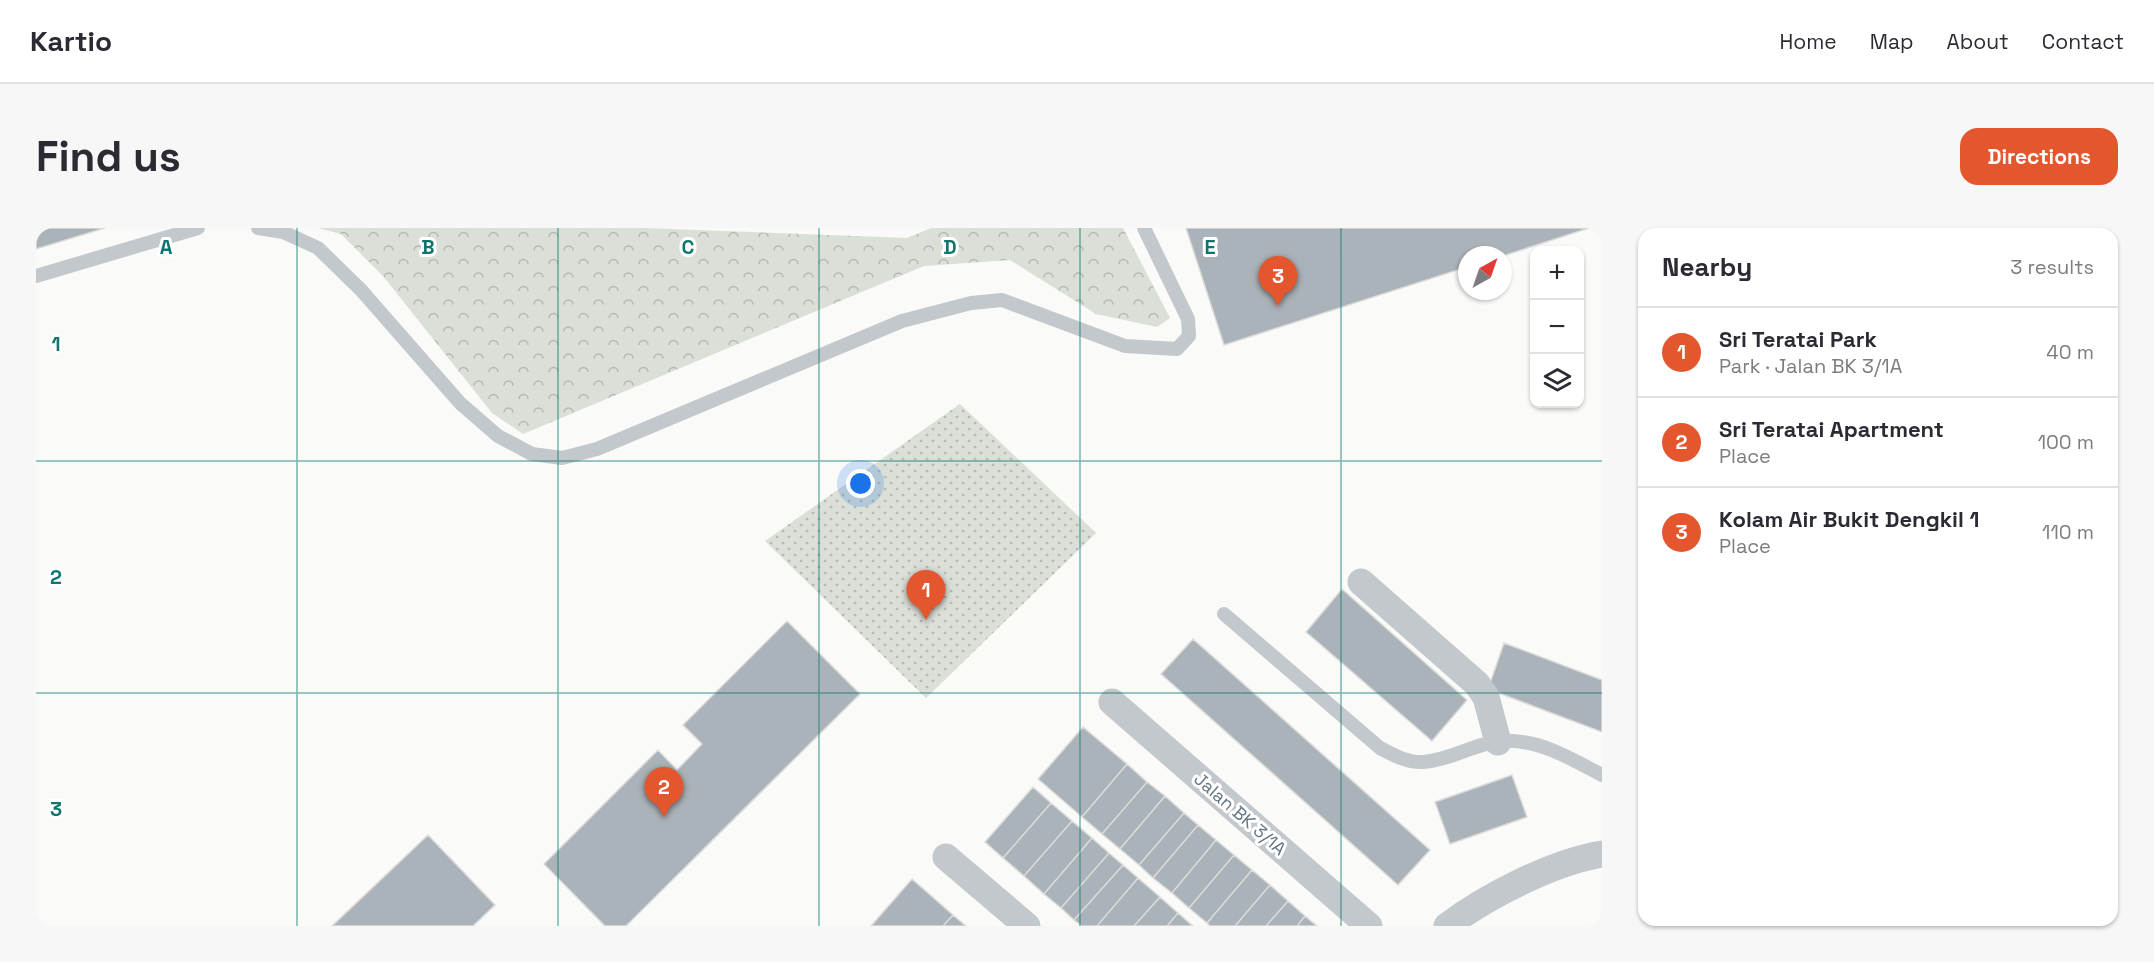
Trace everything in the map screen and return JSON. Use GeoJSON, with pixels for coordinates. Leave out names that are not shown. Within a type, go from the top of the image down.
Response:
{"type":"FeatureCollection","features":[{"type":"Feature","properties":{"kind":"street"},"geometry":{"type":"LineString","coordinates":[[1361,582],[1477,684],[1486,697],[1498,742]]}},
{"type":"Feature","properties":{"kind":"street","name":"Jalan BK 3/1A"},"geometry":{"type":"LineString","coordinates":[[1112,702],[1368,926]]}},
{"type":"Feature","properties":{"kind":"street"},"geometry":{"type":"LineString","coordinates":[[1447,926],[1507,889],[1560,866],[1602,854]]}},
{"type":"Feature","properties":{"kind":"street"},"geometry":{"type":"LineString","coordinates":[[946,857],[1027,926]]}},
{"type":"Feature","properties":{"kind":"lane"},"geometry":{"type":"LineString","coordinates":[[36,276],[198,228]]}},
{"type":"Feature","properties":{"kind":"lane"},"geometry":{"type":"LineString","coordinates":[[258,228],[284,232],[318,248],[361,290],[460,403],[498,436],[532,454],[562,458],[597,449],[902,321],[970,303],[1002,300],[1125,346],[1177,349],[1189,336],[1188,319],[1144,228]]}},
{"type":"Feature","properties":{"kind":"lane"},"geometry":{"type":"LineString","coordinates":[[1224,614],[1380,748],[1396,757],[1422,762],[1489,742],[1515,741],[1547,749],[1602,775]]}},
{"type":"Feature","properties":{"kind":"green space"},"geometry":{"type":"Polygon","coordinates":[[[318,228],[646,228],[907,238],[931,228],[1123,228],[1170,318],[1157,327],[1096,314],[1010,260],[924,266],[523,434],[492,413],[383,276],[341,234],[318,228]]]}},
{"type":"Feature","properties":{"kind":"green space"},"geometry":{"type":"Polygon","coordinates":[[[960,404],[1096,533],[926,698],[765,541],[960,404]]]}},
{"type":"Feature","properties":{"kind":"building"},"geometry":{"type":"Polygon","coordinates":[[[36,228],[105,228],[36,249],[36,228]]]}},
{"type":"Feature","properties":{"kind":"building"},"geometry":{"type":"Polygon","coordinates":[[[1186,228],[1589,228],[1512,253],[1512,246],[1458,246],[1458,270],[1224,345],[1186,228]]]}},
{"type":"Feature","properties":{"kind":"building"},"geometry":{"type":"Polygon","coordinates":[[[1342,589],[1467,700],[1432,741],[1306,632],[1342,589]]]}},
{"type":"Feature","properties":{"kind":"building"},"geometry":{"type":"Polygon","coordinates":[[[787,621],[860,694],[626,926],[605,926],[544,864],[658,750],[677,770],[702,744],[683,725],[787,621]]]}},
{"type":"Feature","properties":{"kind":"building"},"geometry":{"type":"Polygon","coordinates":[[[1193,639],[1430,850],[1398,885],[1161,674],[1193,639]]]}},
{"type":"Feature","properties":{"kind":"building"},"geometry":{"type":"Polygon","coordinates":[[[1504,643],[1602,680],[1602,732],[1488,689],[1504,643]]]}},
{"type":"Feature","properties":{"kind":"building"},"geometry":{"type":"Polygon","coordinates":[[[1083,727],[1127,764],[1082,817],[1038,779],[1083,727]]]}},
{"type":"Feature","properties":{"kind":"building"},"geometry":{"type":"Polygon","coordinates":[[[1127,764],[1147,782],[1102,834],[1082,817],[1127,764]]]}},
{"type":"Feature","properties":{"kind":"building"},"geometry":{"type":"Polygon","coordinates":[[[1512,775],[1527,817],[1450,844],[1435,802],[1512,775]]]}},
{"type":"Feature","properties":{"kind":"building"},"geometry":{"type":"Polygon","coordinates":[[[1147,782],[1165,796],[1120,849],[1102,834],[1147,782]]]}},
{"type":"Feature","properties":{"kind":"building"},"geometry":{"type":"Polygon","coordinates":[[[1033,787],[1051,803],[1003,858],[985,842],[1033,787]]]}},
{"type":"Feature","properties":{"kind":"building"},"geometry":{"type":"Polygon","coordinates":[[[1165,796],[1184,813],[1139,865],[1120,849],[1165,796]]]}},
{"type":"Feature","properties":{"kind":"building"},"geometry":{"type":"Polygon","coordinates":[[[1051,803],[1072,821],[1024,876],[1003,858],[1051,803]]]}},
{"type":"Feature","properties":{"kind":"building"},"geometry":{"type":"Polygon","coordinates":[[[1184,813],[1198,825],[1153,878],[1139,865],[1184,813]]]}},
{"type":"Feature","properties":{"kind":"building"},"geometry":{"type":"Polygon","coordinates":[[[1072,821],[1092,838],[1044,894],[1024,876],[1072,821]]]}},
{"type":"Feature","properties":{"kind":"building"},"geometry":{"type":"Polygon","coordinates":[[[1198,825],[1216,840],[1172,893],[1153,878],[1198,825]]]}},
{"type":"Feature","properties":{"kind":"building"},"geometry":{"type":"Polygon","coordinates":[[[428,835],[495,905],[473,926],[332,926],[428,835]]]}},
{"type":"Feature","properties":{"kind":"building"},"geometry":{"type":"Polygon","coordinates":[[[1092,838],[1109,853],[1061,908],[1044,894],[1092,838]]]}},
{"type":"Feature","properties":{"kind":"building"},"geometry":{"type":"Polygon","coordinates":[[[1216,840],[1234,855],[1189,908],[1172,893],[1216,840]]]}},
{"type":"Feature","properties":{"kind":"building"},"geometry":{"type":"Polygon","coordinates":[[[1109,853],[1123,865],[1074,920],[1061,908],[1109,853]]]}},
{"type":"Feature","properties":{"kind":"building"},"geometry":{"type":"Polygon","coordinates":[[[1234,855],[1252,870],[1207,923],[1189,908],[1234,855]]]}},
{"type":"Feature","properties":{"kind":"building"},"geometry":{"type":"Polygon","coordinates":[[[1123,865],[1138,878],[1097,926],[1082,926],[1074,920],[1123,865]]]}},
{"type":"Feature","properties":{"kind":"building"},"geometry":{"type":"Polygon","coordinates":[[[1252,870],[1270,885],[1235,926],[1210,926],[1207,923],[1252,870]]]}},
{"type":"Feature","properties":{"kind":"building"},"geometry":{"type":"Polygon","coordinates":[[[1138,878],[1160,897],[1134,926],[1097,926],[1138,878]]]}},
{"type":"Feature","properties":{"kind":"building"},"geometry":{"type":"Polygon","coordinates":[[[912,879],[953,915],[943,926],[871,926],[912,879]]]}},
{"type":"Feature","properties":{"kind":"building"},"geometry":{"type":"Polygon","coordinates":[[[1270,885],[1288,901],[1266,926],[1235,926],[1270,885]]]}},
{"type":"Feature","properties":{"kind":"building"},"geometry":{"type":"Polygon","coordinates":[[[1160,897],[1178,913],[1167,926],[1134,926],[1160,897]]]}},
{"type":"Feature","properties":{"kind":"building"},"geometry":{"type":"Polygon","coordinates":[[[1288,901],[1305,916],[1297,926],[1266,926],[1288,901]]]}},
{"type":"Feature","properties":{"kind":"building"},"geometry":{"type":"Polygon","coordinates":[[[1178,913],[1193,926],[1167,926],[1178,913]]]}},
{"type":"Feature","properties":{"kind":"building"},"geometry":{"type":"Polygon","coordinates":[[[953,915],[966,926],[943,926],[953,915]]]}},
{"type":"Feature","properties":{"kind":"building"},"geometry":{"type":"Polygon","coordinates":[[[1305,916],[1317,926],[1297,926],[1305,916]]]}},
{"type":"Feature","properties":{"kind":"place","name":"Kolam Air Bukit Dengkil 1"},"geometry":{"type":"Point","coordinates":[1278,306]}},
{"type":"Feature","properties":{"kind":"place","name":"Sri Teratai Park"},"geometry":{"type":"Point","coordinates":[926,620]}},
{"type":"Feature","properties":{"kind":"place","name":"Sri Teratai Apartment"},"geometry":{"type":"Point","coordinates":[664,817]}}]}
